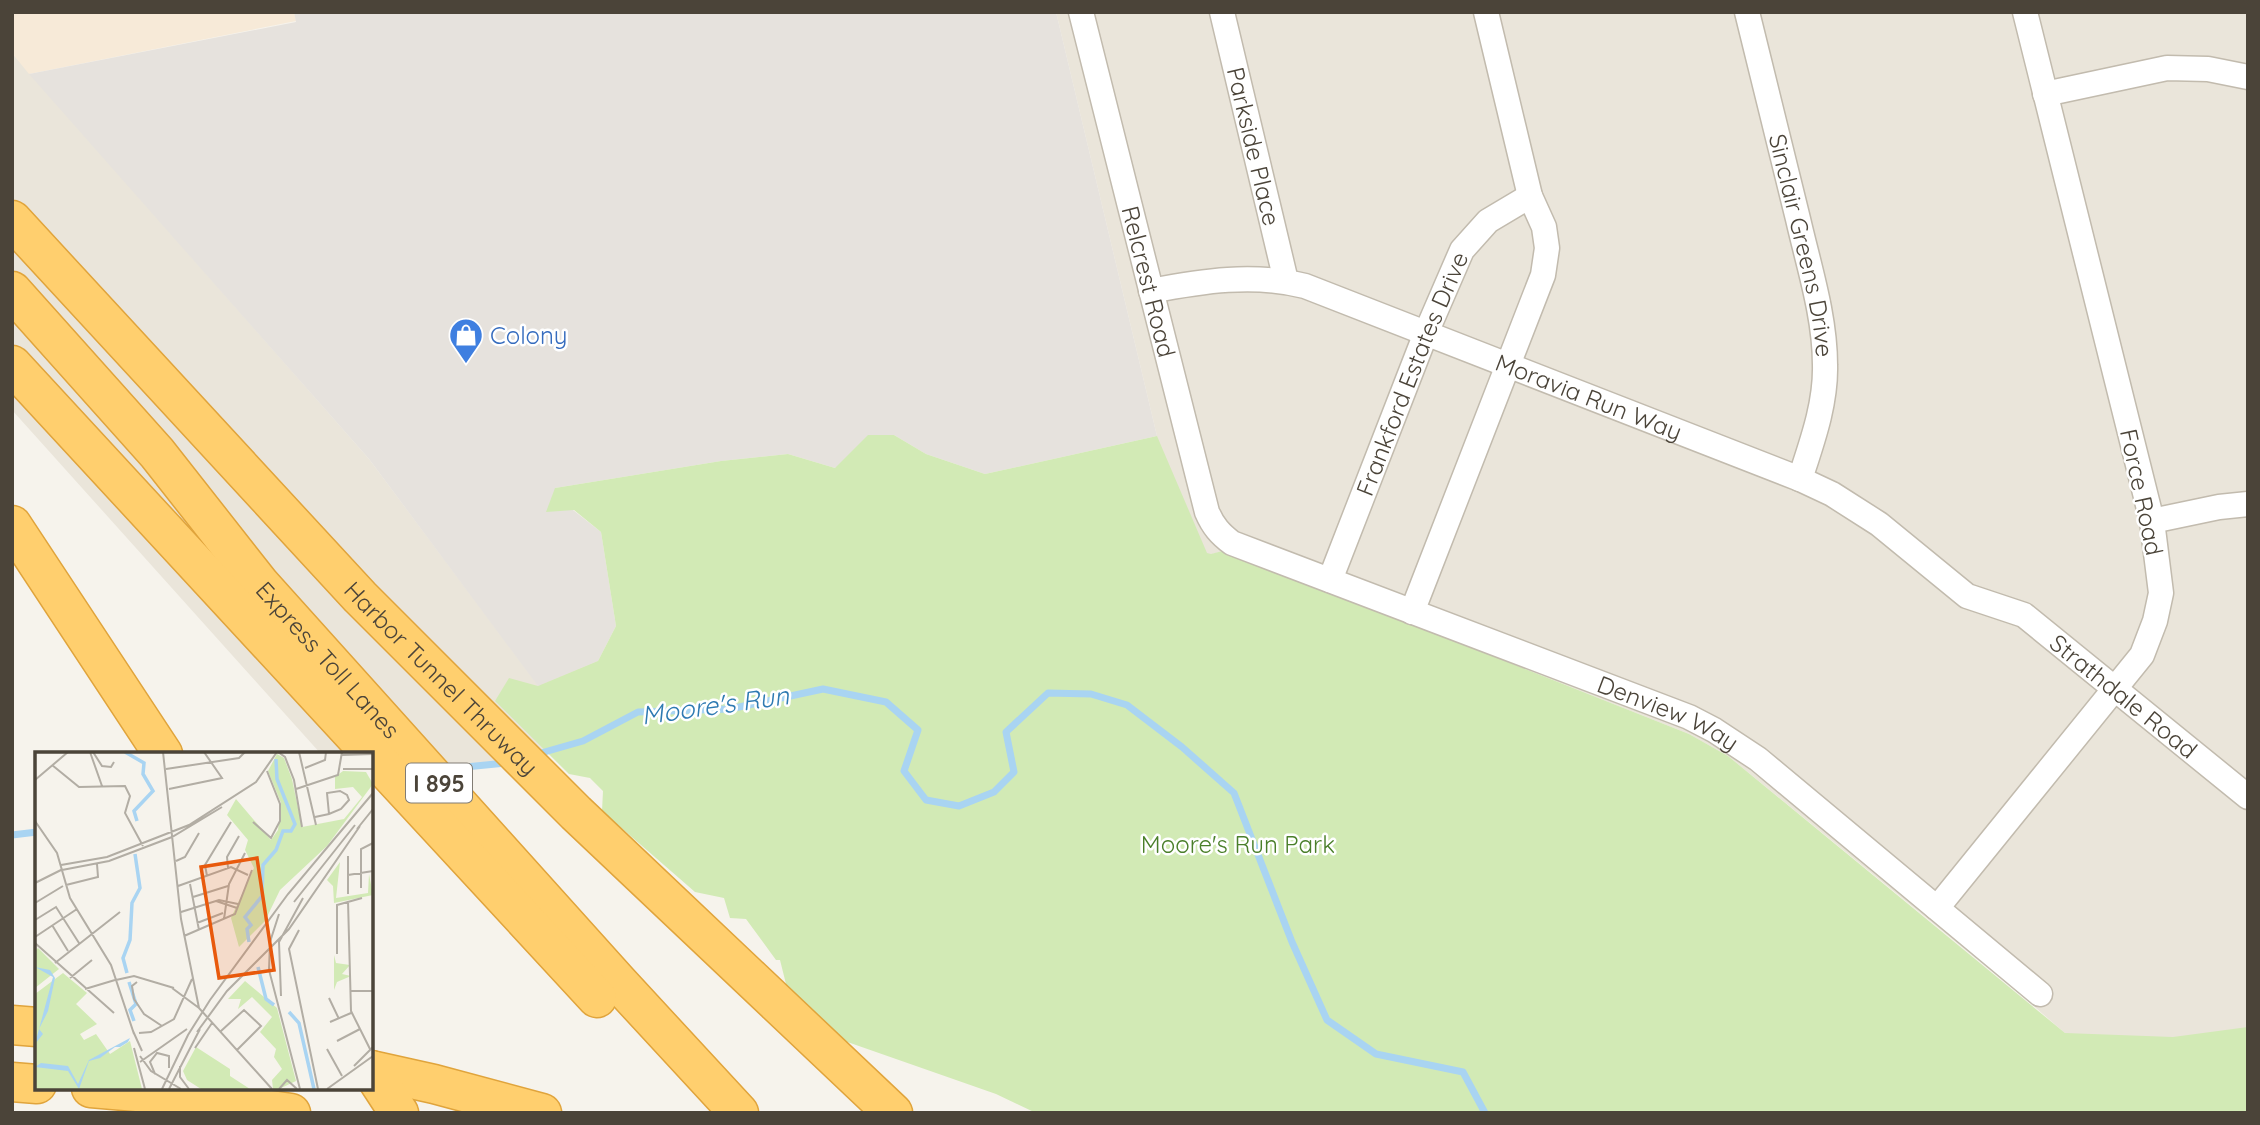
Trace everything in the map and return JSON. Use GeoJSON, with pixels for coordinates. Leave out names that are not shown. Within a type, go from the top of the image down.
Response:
{"type":"FeatureCollection","features":[{"type":"Feature","properties":{"kind":"highway","name":"Harbor Tunnel Thruway"},"geometry":{"type":"LineString","coordinates":[[12,220],[360,597],[576,813],[893,1113]]}},
{"type":"Feature","properties":{"kind":"highway","name":"Express Toll Lanes"},"geometry":{"type":"LineString","coordinates":[[12,291],[157,453],[260,584],[739,1113]]}},
{"type":"Feature","properties":{"kind":"highway"},"geometry":{"type":"LineString","coordinates":[[12,328],[142,468],[260,584]]}},
{"type":"Feature","properties":{"kind":"highway","name":"Express Toll Lanes"},"geometry":{"type":"LineString","coordinates":[[12,365],[370,752]]}},
{"type":"Feature","properties":{"kind":"highway"},"geometry":{"type":"LineString","coordinates":[[12,525],[162,752]]}},
{"type":"Feature","properties":{"kind":"highway","name":"Express Toll Lanes"},"geometry":{"type":"LineString","coordinates":[[373,755],[704,1113]]}},
{"type":"Feature","properties":{"kind":"highway"},"geometry":{"type":"LineString","coordinates":[[12,1025],[35,1027]]}},
{"type":"Feature","properties":{"kind":"highway"},"geometry":{"type":"LineString","coordinates":[[373,1070],[542,1113]]}},
{"type":"Feature","properties":{"kind":"highway"},"geometry":{"type":"LineString","coordinates":[[373,1073],[399,1113]]}},
{"type":"Feature","properties":{"kind":"highway"},"geometry":{"type":"LineString","coordinates":[[12,1082],[35,1084]]}},
{"type":"Feature","properties":{"kind":"highway"},"geometry":{"type":"LineString","coordinates":[[114,1090],[291,1113]]}},
{"type":"Feature","properties":{"kind":"street","name":"Relcrest Road"},"geometry":{"type":"LineString","coordinates":[[1081,12],[1207,512],[1213,526],[1232,542]]}},
{"type":"Feature","properties":{"kind":"street","name":"Parkside Place"},"geometry":{"type":"LineString","coordinates":[[1222,12],[1286,281]]}},
{"type":"Feature","properties":{"kind":"street"},"geometry":{"type":"LineString","coordinates":[[1412,612],[1543,275],[1547,248],[1544,227],[1530,196],[1486,12]]}},
{"type":"Feature","properties":{"kind":"street","name":"Sinclair Greens Drive"},"geometry":{"type":"LineString","coordinates":[[1747,12],[1823,330],[1824,392],[1800,479]]}},
{"type":"Feature","properties":{"kind":"street","name":"Force Road"},"geometry":{"type":"LineString","coordinates":[[1937,908],[2142,655],[2161,593],[2152,521],[2025,12]]}},
{"type":"Feature","properties":{"kind":"street"},"geometry":{"type":"LineString","coordinates":[[2045,93],[2167,68],[2208,69],[2248,77]]}},
{"type":"Feature","properties":{"kind":"street","name":"Frankford Estates Drive"},"geometry":{"type":"LineString","coordinates":[[1330,580],[1426,333],[1462,250],[1488,221],[1530,196]]}},
{"type":"Feature","properties":{"kind":"street","name":"Moravia Run Way"},"geometry":{"type":"LineString","coordinates":[[1151,291],[1209,281],[1286,281],[1305,286],[1800,479],[1856,508],[1967,596],[1994,607]]}},
{"type":"Feature","properties":{"kind":"street"},"geometry":{"type":"LineString","coordinates":[[2152,521],[2219,507],[2248,504]]}},
{"type":"Feature","properties":{"kind":"street","name":"Denview Way"},"geometry":{"type":"LineString","coordinates":[[1232,542],[1689,717],[1714,730],[1758,759],[2040,994]]}},
{"type":"Feature","properties":{"kind":"street","name":"Strathdale Road"},"geometry":{"type":"LineString","coordinates":[[1994,607],[2024,615],[2248,797]]}},
{"type":"Feature","properties":{"kind":"shaded area"},"geometry":{"type":"Polygon","coordinates":[[[12,12],[294,12],[296,21],[29,74],[12,53],[12,12]]]}},
{"type":"Feature","properties":{"kind":"shaded area"},"geometry":{"type":"Polygon","coordinates":[[[294,12],[1056,12],[1157,436],[985,474],[926,454],[894,435],[835,468],[788,454],[721,461],[555,488],[573,510],[601,532],[616,626],[598,661],[538,686],[369,459],[29,74],[296,22],[294,12]]]}},
{"type":"Feature","properties":{"kind":"shaded area"},"geometry":{"type":"Polygon","coordinates":[[[1056,12],[2248,12],[2248,1113],[2157,1113],[2028,1001],[1728,756],[1689,734],[1226,550],[508,763],[373,776],[373,752],[319,752],[12,410],[12,53],[369,459],[538,685],[1157,436],[1056,12]]]}},
{"type":"Feature","properties":{"kind":"green space","name":"Moore's Run Park"},"geometry":{"type":"Polygon","coordinates":[[[868,435],[894,435],[926,454],[985,474],[1157,436],[1207,553],[1226,550],[1689,734],[1728,756],[2065,1033],[2173,1037],[2248,1027],[2248,1113],[1036,1113],[996,1094],[796,1024],[780,960],[776,960],[746,919],[730,918],[724,898],[695,892],[602,811],[603,791],[590,778],[569,774],[495,701],[509,678],[538,686],[598,661],[616,626],[601,532],[574,510],[546,512],[555,488],[721,461],[788,454],[835,468],[868,435]]]}},
{"type":"Feature","properties":{"kind":"waterway","name":"Moore's Run"},"geometry":{"type":"LineString","coordinates":[[534,755],[583,741],[638,712],[730,709],[823,689],[886,702],[918,730],[904,771],[926,800],[959,806],[994,792],[1014,772],[1006,732],[1048,693],[1091,694],[1127,705],[1182,747],[1234,793],[1292,942],[1327,1020],[1376,1054],[1463,1072],[1485,1113]]}},
{"type":"Feature","properties":{"kind":"waterway","name":"Moore's Run"},"geometry":{"type":"LineString","coordinates":[[445,769],[506,763]]}},
{"type":"Feature","properties":{"kind":"waterway","name":"Moore's Run"},"geometry":{"type":"LineString","coordinates":[[12,835],[35,832]]}},
{"type":"Feature","properties":{"kind":"place","name":"Colony"},"geometry":{"type":"Point","coordinates":[466,365]}}]}
